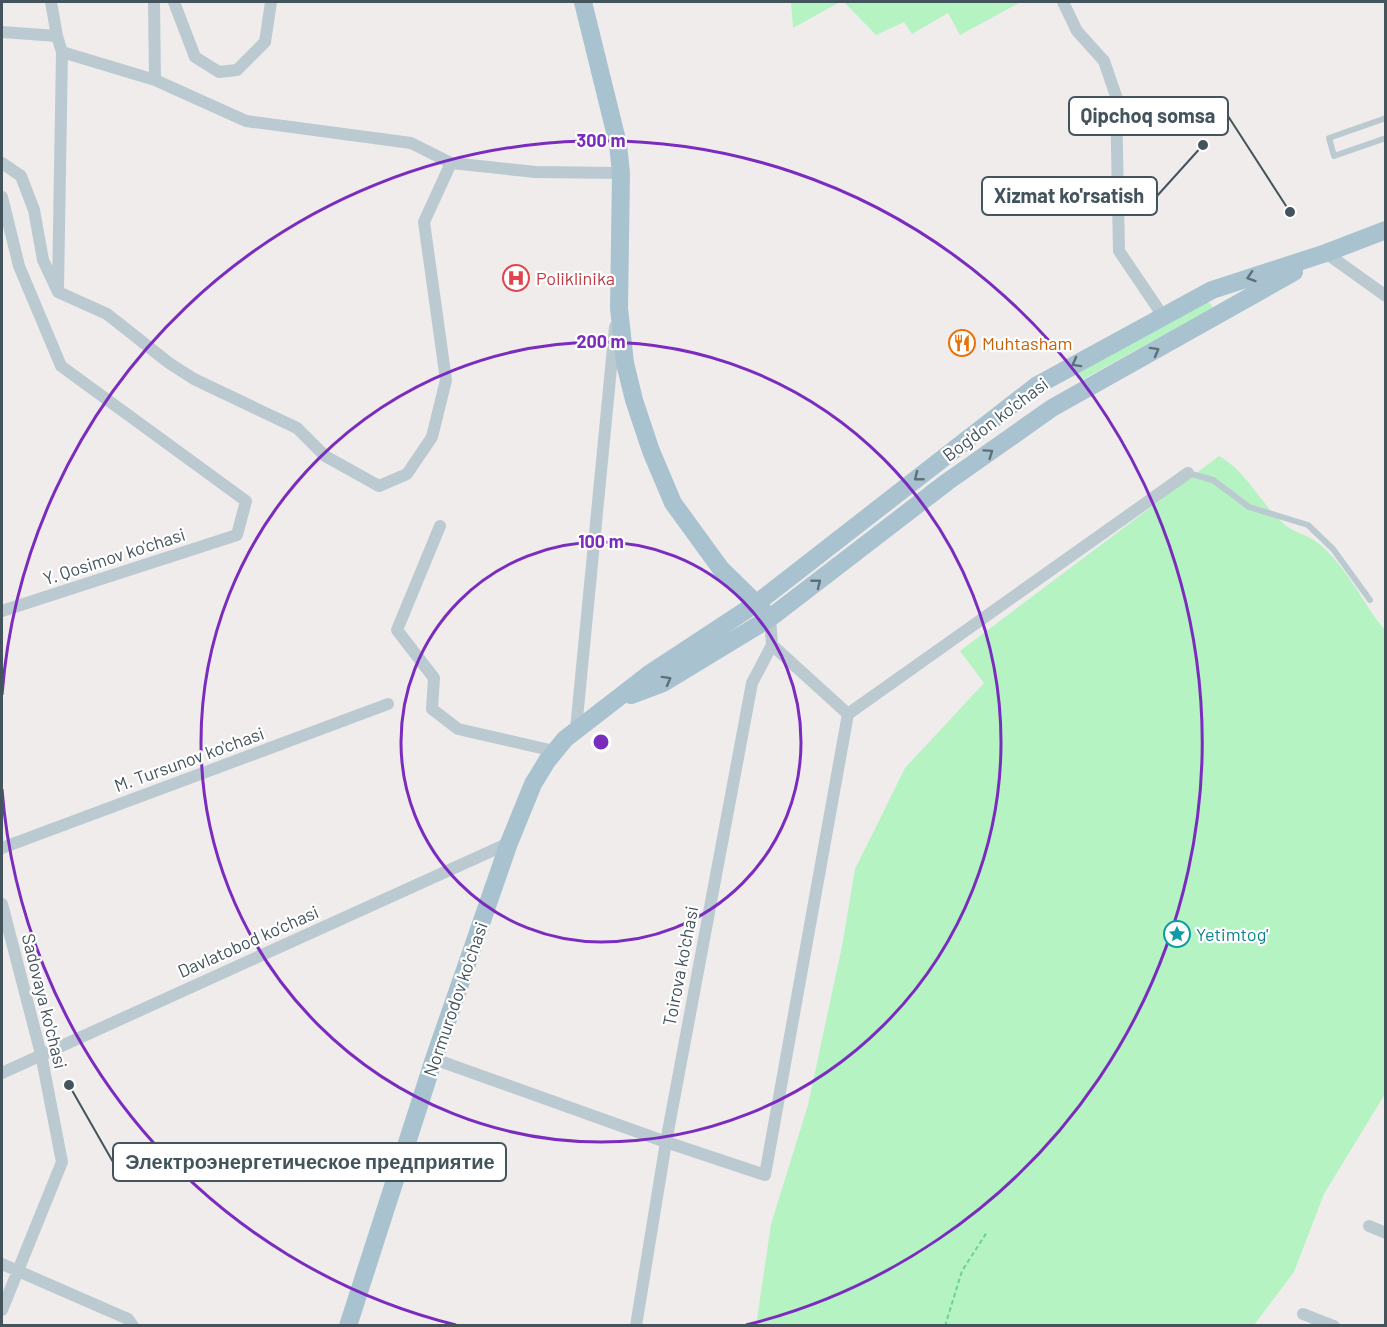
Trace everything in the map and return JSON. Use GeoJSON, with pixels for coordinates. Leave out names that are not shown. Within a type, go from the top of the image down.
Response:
{"type":"FeatureCollection","features":[{"type":"Feature","properties":{"kind":"main road"},"geometry":{"type":"LineString","coordinates":[[583,2],[618,144],[621,173],[619,288],[623,345],[632,391],[644,434],[665,486],[684,519],[716,563],[770,618]]}},
{"type":"Feature","properties":{"kind":"main road","name":"Bog'don ko'chasi"},"geometry":{"type":"LineString","coordinates":[[757,603],[1036,386],[1212,290],[1326,253],[1386,230]]}},
{"type":"Feature","properties":{"kind":"main road","name":"Bog'don ko'chasi"},"geometry":{"type":"LineString","coordinates":[[770,618],[947,482],[1052,408],[1326,253]]}},
{"type":"Feature","properties":{"kind":"main road"},"geometry":{"type":"LineString","coordinates":[[1036,386],[1049,385],[1054,390],[1056,403],[1052,408]]}},
{"type":"Feature","properties":{"kind":"main road","name":"Normurodov ko'chasi"},"geometry":{"type":"LineString","coordinates":[[348,1326],[434,1059],[509,843],[533,784],[554,751],[576,729],[649,674],[757,603]]}},
{"type":"Feature","properties":{"kind":"main road","name":"Normurodov ko'chasi"},"geometry":{"type":"LineString","coordinates":[[612,702],[663,683],[770,618]]}},
{"type":"Feature","properties":{"kind":"street"},"geometry":{"type":"LineString","coordinates":[[51,2],[62,52],[58,292]]}},
{"type":"Feature","properties":{"kind":"street"},"geometry":{"type":"LineString","coordinates":[[154,2],[155,80]]}},
{"type":"Feature","properties":{"kind":"street"},"geometry":{"type":"LineString","coordinates":[[174,2],[195,57],[219,72],[237,70],[265,42],[271,2]]}},
{"type":"Feature","properties":{"kind":"street"},"geometry":{"type":"LineString","coordinates":[[1064,2],[1077,31],[1104,61],[1116,96],[1119,251],[1163,316]]}},
{"type":"Feature","properties":{"kind":"street"},"geometry":{"type":"LineString","coordinates":[[2,32],[57,36]]}},
{"type":"Feature","properties":{"kind":"street"},"geometry":{"type":"LineString","coordinates":[[62,52],[155,80],[246,121],[411,143],[451,163],[535,172],[621,173]]}},
{"type":"Feature","properties":{"kind":"street"},"geometry":{"type":"LineString","coordinates":[[2,163],[21,176],[34,210],[43,260],[58,292],[107,314],[169,363],[194,379],[297,428],[325,456],[379,486],[407,474],[432,436],[446,380],[424,222],[451,163]]}},
{"type":"Feature","properties":{"kind":"street","name":"Y. Qosimov ko'chasi"},"geometry":{"type":"LineString","coordinates":[[2,198],[19,266],[61,366],[246,501],[237,535],[2,611]]}},
{"type":"Feature","properties":{"kind":"street"},"geometry":{"type":"LineString","coordinates":[[1326,253],[1386,296]]}},
{"type":"Feature","properties":{"kind":"street"},"geometry":{"type":"LineString","coordinates":[[576,729],[619,288]]}},
{"type":"Feature","properties":{"kind":"street"},"geometry":{"type":"LineString","coordinates":[[434,1059],[765,1175],[848,714],[1188,473]]}},
{"type":"Feature","properties":{"kind":"street"},"geometry":{"type":"LineString","coordinates":[[440,526],[397,630],[434,678],[432,709],[458,729],[554,751]]}},
{"type":"Feature","properties":{"kind":"street"},"geometry":{"type":"LineString","coordinates":[[770,618],[772,645],[848,714]]}},
{"type":"Feature","properties":{"kind":"street","name":"Toirova ko'chasi"},"geometry":{"type":"LineString","coordinates":[[636,1326],[666,1142],[752,683],[772,645]]}},
{"type":"Feature","properties":{"kind":"street","name":"M. Tursunov ko'chasi"},"geometry":{"type":"LineString","coordinates":[[2,848],[388,704]]}},
{"type":"Feature","properties":{"kind":"street","name":"Davlatobod ko’chasi"},"geometry":{"type":"LineString","coordinates":[[2,1073],[509,843]]}},
{"type":"Feature","properties":{"kind":"street","name":"Sadovaya ko'chasi"},"geometry":{"type":"LineString","coordinates":[[2,903],[41,1054],[62,1162],[2,1310]]}},
{"type":"Feature","properties":{"kind":"street"},"geometry":{"type":"LineString","coordinates":[[1369,1226],[1386,1233]]}},
{"type":"Feature","properties":{"kind":"street"},"geometry":{"type":"LineString","coordinates":[[2,1264],[128,1319],[133,1326]]}},
{"type":"Feature","properties":{"kind":"street"},"geometry":{"type":"LineString","coordinates":[[1304,1314],[1334,1326]]}},
{"type":"Feature","properties":{"kind":"lane"},"geometry":{"type":"LineString","coordinates":[[1386,118],[1329,138],[1334,156],[1386,138]]}},
{"type":"Feature","properties":{"kind":"lane"},"geometry":{"type":"LineString","coordinates":[[1188,473],[1213,480],[1249,507],[1308,525],[1333,549],[1370,600]]}},
{"type":"Feature","properties":{"kind":"path"},"geometry":{"type":"LineString","coordinates":[[945,1326],[962,1271],[987,1232]]}},
{"type":"Feature","properties":{"kind":"green space"},"geometry":{"type":"Polygon","coordinates":[[[791,2],[840,2],[793,28],[791,2]]]}},
{"type":"Feature","properties":{"kind":"green space"},"geometry":{"type":"Polygon","coordinates":[[[844,2],[1021,2],[960,35],[948,13],[912,34],[904,22],[876,35],[844,2]]]}},
{"type":"Feature","properties":{"kind":"green space"},"geometry":{"type":"Polygon","coordinates":[[[1207,302],[1212,308],[1082,380],[1077,377],[1080,371],[1207,302]]]}},
{"type":"Feature","properties":{"kind":"green space"},"geometry":{"type":"Polygon","coordinates":[[[1219,456],[1245,478],[1274,514],[1286,525],[1314,540],[1328,552],[1385,630],[1385,1094],[1324,1194],[1294,1272],[1254,1325],[756,1326],[771,1224],[808,1105],[842,946],[855,869],[905,768],[984,683],[960,651],[1219,456]]]}},
{"type":"Feature","properties":{"kind":"place","name":"Xizmat ko'rsatish"},"geometry":{"type":"Point","coordinates":[1203,145]}},
{"type":"Feature","properties":{"kind":"place","name":"Qipchoq somsa"},"geometry":{"type":"Point","coordinates":[1290,212]}},
{"type":"Feature","properties":{"kind":"place","name":"Poliklinika"},"geometry":{"type":"Point","coordinates":[516,278]}},
{"type":"Feature","properties":{"kind":"place","name":"Muhtasham"},"geometry":{"type":"Point","coordinates":[962,343]}},
{"type":"Feature","properties":{"kind":"place","name":"Yetimtog'"},"geometry":{"type":"Point","coordinates":[1177,934]}},
{"type":"Feature","properties":{"kind":"place","name":"Электроэнергетическое предприятие"},"geometry":{"type":"Point","coordinates":[69,1085]}}]}
